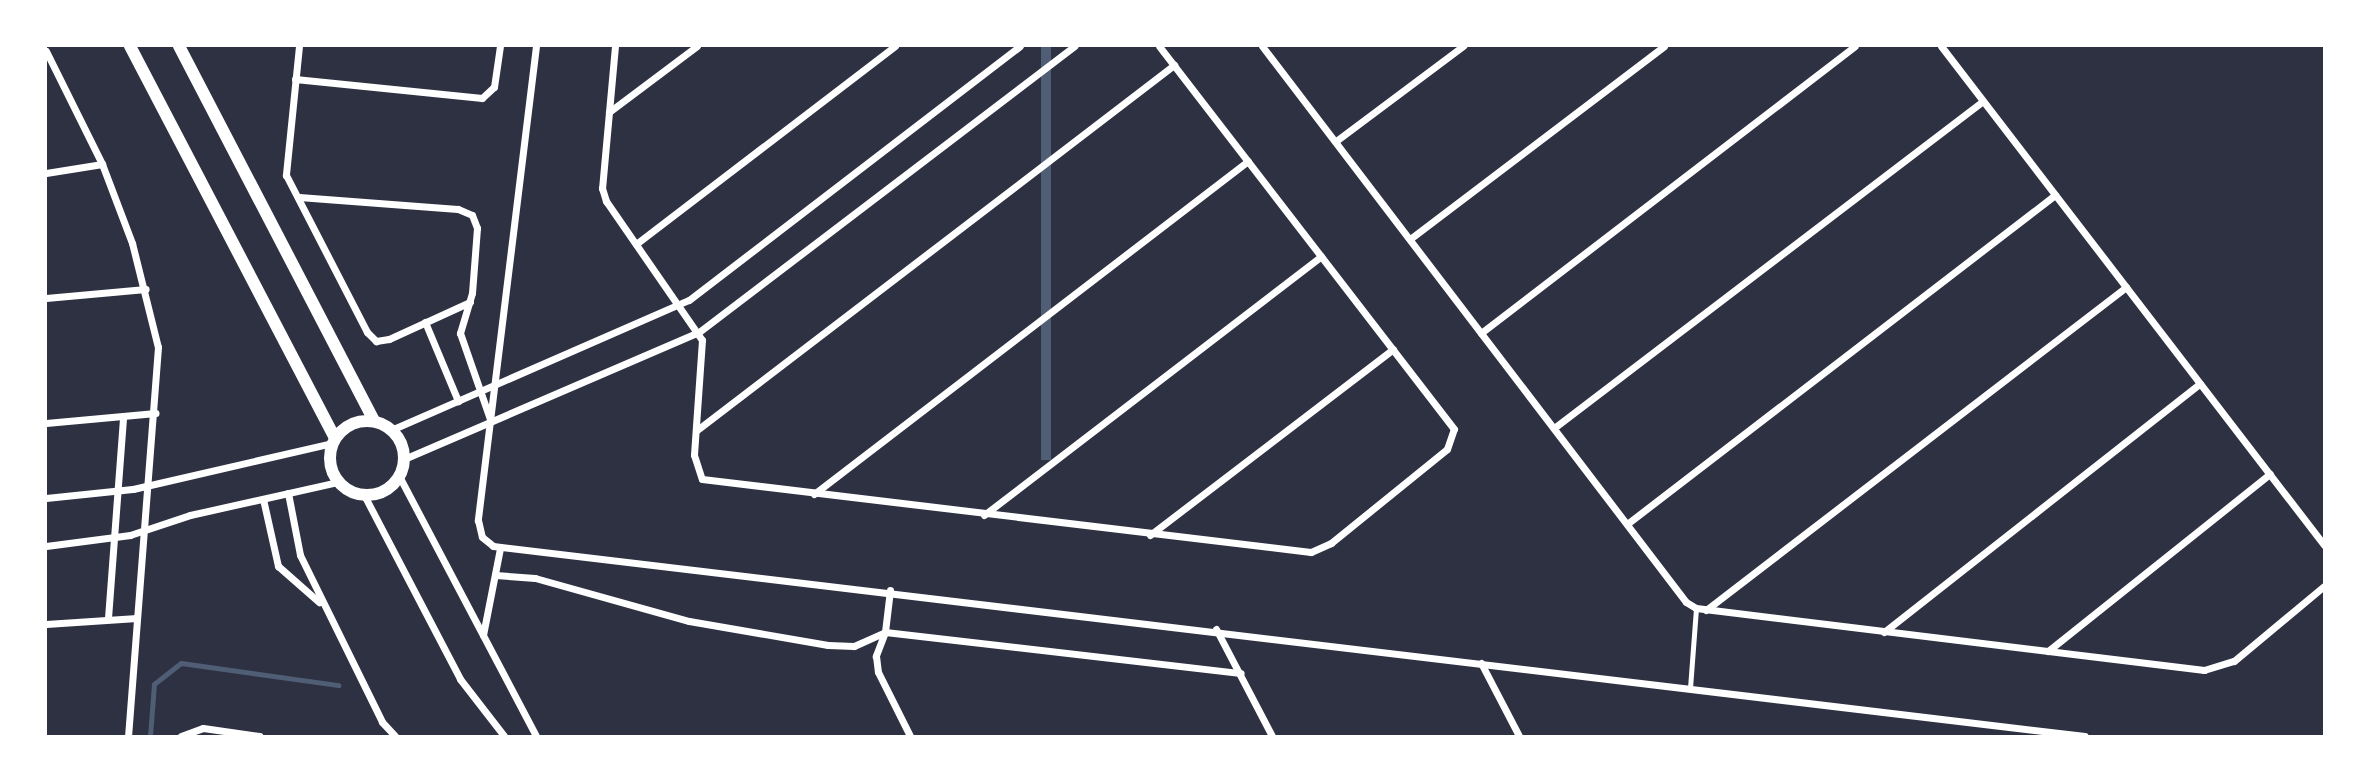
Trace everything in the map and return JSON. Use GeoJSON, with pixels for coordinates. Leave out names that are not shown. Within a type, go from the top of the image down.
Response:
{"type":"FeatureCollection","features":[{"type":"Feature","properties":{"kind":"street"},"geometry":{"type":"LineString","coordinates":[[130,46],[333,440],[330,464],[338,482],[364,495],[460,679],[504,737]]}},
{"type":"Feature","properties":{"kind":"street"},"geometry":{"type":"LineString","coordinates":[[179,46],[374,421]]}},
{"type":"Feature","properties":{"kind":"street"},"geometry":{"type":"LineString","coordinates":[[299,46],[285,171],[376,341],[470,302]]}},
{"type":"Feature","properties":{"kind":"street"},"geometry":{"type":"LineString","coordinates":[[295,79],[482,98],[494,87],[500,46]]}},
{"type":"Feature","properties":{"kind":"street"},"geometry":{"type":"LineString","coordinates":[[536,46],[478,526],[486,542],[500,548],[890,590],[2085,737]]}},
{"type":"Feature","properties":{"kind":"street"},"geometry":{"type":"LineString","coordinates":[[615,46],[602,187],[636,244],[699,332],[704,347],[695,465],[702,479],[1303,553],[1331,543],[1454,439],[1454,429],[1159,46]]}},
{"type":"Feature","properties":{"kind":"street"},"geometry":{"type":"LineString","coordinates":[[609,112],[697,46]]}},
{"type":"Feature","properties":{"kind":"street"},"geometry":{"type":"LineString","coordinates":[[636,244],[895,46]]}},
{"type":"Feature","properties":{"kind":"street"},"geometry":{"type":"LineString","coordinates":[[391,430],[680,305],[1020,46]]}},
{"type":"Feature","properties":{"kind":"street"},"geometry":{"type":"LineString","coordinates":[[404,459],[699,332],[1074,46]]}},
{"type":"Feature","properties":{"kind":"street"},"geometry":{"type":"LineString","coordinates":[[1336,141],[1463,46]]}},
{"type":"Feature","properties":{"kind":"street"},"geometry":{"type":"LineString","coordinates":[[1409,239],[1664,46]]}},
{"type":"Feature","properties":{"kind":"street"},"geometry":{"type":"LineString","coordinates":[[1481,333],[1855,46]]}},
{"type":"Feature","properties":{"kind":"street"},"geometry":{"type":"LineString","coordinates":[[1941,46],[2325,545]]}},
{"type":"Feature","properties":{"kind":"street"},"geometry":{"type":"LineString","coordinates":[[1266,47],[1686,602],[1696,608],[2217,669],[2234,661],[2325,586]]}},
{"type":"Feature","properties":{"kind":"street"},"geometry":{"type":"LineString","coordinates":[[46,51],[102,164],[146,289],[158,347],[156,413],[128,737]]}},
{"type":"Feature","properties":{"kind":"street"},"geometry":{"type":"LineString","coordinates":[[696,430],[1174,65]]}},
{"type":"Feature","properties":{"kind":"street"},"geometry":{"type":"LineString","coordinates":[[1554,428],[1983,101]]}},
{"type":"Feature","properties":{"kind":"street"},"geometry":{"type":"LineString","coordinates":[[814,494],[1248,161]]}},
{"type":"Feature","properties":{"kind":"street"},"geometry":{"type":"LineString","coordinates":[[46,173],[102,164]]}},
{"type":"Feature","properties":{"kind":"street"},"geometry":{"type":"LineString","coordinates":[[1627,524],[2055,195]]}},
{"type":"Feature","properties":{"kind":"street"},"geometry":{"type":"LineString","coordinates":[[299,197],[458,209],[476,220],[470,302],[460,333],[491,421]]}},
{"type":"Feature","properties":{"kind":"street"},"geometry":{"type":"LineString","coordinates":[[984,515],[1321,256]]}},
{"type":"Feature","properties":{"kind":"street"},"geometry":{"type":"LineString","coordinates":[[1706,610],[2126,287]]}},
{"type":"Feature","properties":{"kind":"street"},"geometry":{"type":"LineString","coordinates":[[46,298],[146,289]]}},
{"type":"Feature","properties":{"kind":"street"},"geometry":{"type":"LineString","coordinates":[[425,322],[458,401]]}},
{"type":"Feature","properties":{"kind":"street"},"geometry":{"type":"LineString","coordinates":[[1150,535],[1393,349]]}},
{"type":"Feature","properties":{"kind":"street"},"geometry":{"type":"LineString","coordinates":[[1884,632],[2200,383]]}},
{"type":"Feature","properties":{"kind":"street"},"geometry":{"type":"LineString","coordinates":[[46,423],[156,413]]}},
{"type":"Feature","properties":{"kind":"street"},"geometry":{"type":"LineString","coordinates":[[108,618],[123,416]]}},
{"type":"Feature","properties":{"kind":"street"},"geometry":{"type":"LineString","coordinates":[[46,498],[149,485],[333,440],[352,423],[374,421],[391,430],[404,459],[399,476],[384,490],[364,495]]}},
{"type":"Feature","properties":{"kind":"street"},"geometry":{"type":"LineString","coordinates":[[2048,651],[2270,474]]}},
{"type":"Feature","properties":{"kind":"street"},"geometry":{"type":"LineString","coordinates":[[399,476],[536,737]]}},
{"type":"Feature","properties":{"kind":"street"},"geometry":{"type":"LineString","coordinates":[[46,546],[113,538],[145,531],[262,499],[338,482]]}},
{"type":"Feature","properties":{"kind":"street"},"geometry":{"type":"LineString","coordinates":[[288,494],[297,546],[382,722],[395,737]]}},
{"type":"Feature","properties":{"kind":"street"},"geometry":{"type":"LineString","coordinates":[[262,499],[278,566],[323,604]]}},
{"type":"Feature","properties":{"kind":"street"},"geometry":{"type":"LineString","coordinates":[[483,635],[500,548]]}},
{"type":"Feature","properties":{"kind":"street"},"geometry":{"type":"LineString","coordinates":[[495,575],[535,578],[689,621],[828,645],[854,646],[885,632],[1241,673]]}},
{"type":"Feature","properties":{"kind":"street"},"geometry":{"type":"LineString","coordinates":[[890,590],[885,632],[876,656],[877,672],[910,737]]}},
{"type":"Feature","properties":{"kind":"street"},"geometry":{"type":"LineString","coordinates":[[46,624],[137,618]]}},
{"type":"Feature","properties":{"kind":"street"},"geometry":{"type":"LineString","coordinates":[[1216,629],[1272,737]]}},
{"type":"Feature","properties":{"kind":"street"},"geometry":{"type":"LineString","coordinates":[[1480,663],[1519,737]]}},
{"type":"Feature","properties":{"kind":"street"},"geometry":{"type":"LineString","coordinates":[[182,736],[203,729],[259,737]]}},
{"type":"Feature","properties":{"kind":"lane"},"geometry":{"type":"LineString","coordinates":[[1690,688],[1696,608]]}},
{"type":"Feature","properties":{"kind":"water"},"geometry":{"type":"Polygon","coordinates":[[[1041,46],[1051,46],[1051,460],[1041,460],[1041,46]]]}},
{"type":"Feature","properties":{"kind":"waterway"},"geometry":{"type":"LineString","coordinates":[[150,736],[154,684],[181,663],[338,685]]}}]}
